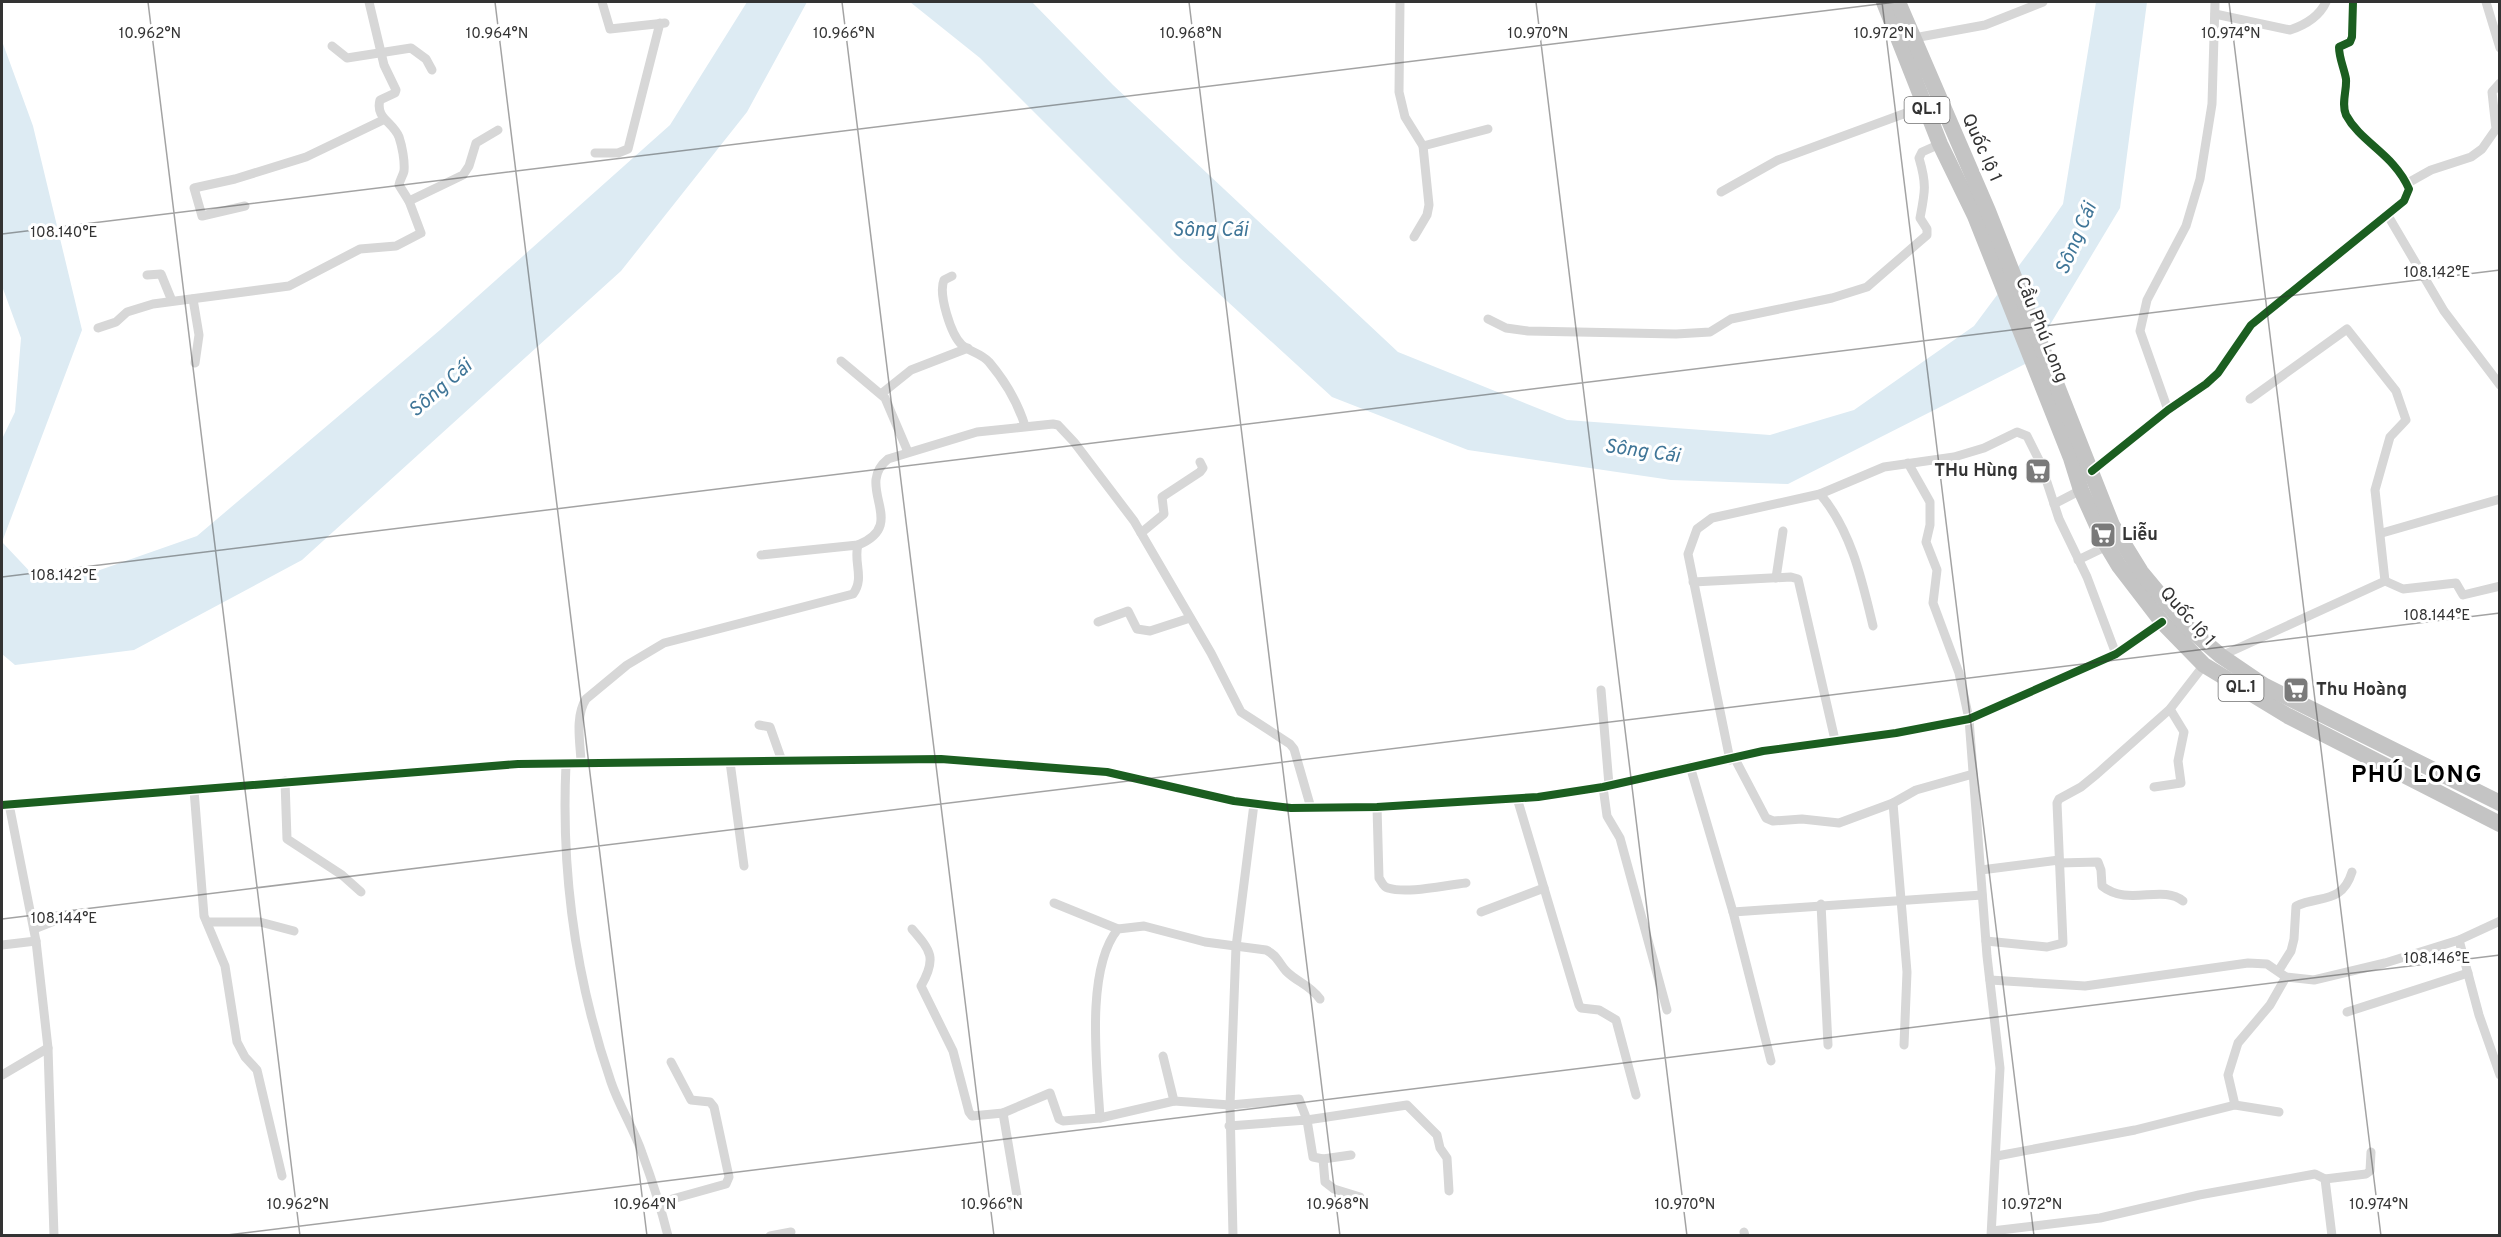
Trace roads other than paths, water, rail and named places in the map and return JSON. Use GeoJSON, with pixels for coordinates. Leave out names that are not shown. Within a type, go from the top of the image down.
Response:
{"type":"FeatureCollection","features":[{"type":"Feature","properties":{"kind":"highway","name":"Quốc lộ 1"},"geometry":{"type":"LineString","coordinates":[[1884,2],[1940,144],[1982,214]]}},
{"type":"Feature","properties":{"kind":"highway","name":"Quốc lộ 1"},"geometry":{"type":"LineString","coordinates":[[1899,2],[1947,119],[1982,214]]}},
{"type":"Feature","properties":{"kind":"highway","name":"Cầu Phú Long"},"geometry":{"type":"LineString","coordinates":[[1982,214],[2077,453]]}},
{"type":"Feature","properties":{"kind":"highway","name":"Quốc lộ 1"},"geometry":{"type":"LineString","coordinates":[[2077,453],[2092,471],[2112,525],[2141,572],[2185,625],[2221,656],[2265,686],[2499,803]]}},
{"type":"Feature","properties":{"kind":"highway","name":"Quốc lộ 1"},"geometry":{"type":"LineString","coordinates":[[2077,453],[2081,490],[2107,546],[2135,588],[2162,622],[2204,665],[2306,726],[2499,824]]}},
{"type":"Feature","properties":{"kind":"street"},"geometry":{"type":"LineString","coordinates":[[98,328],[116,322],[127,312],[138,307],[289,286],[360,249],[396,246],[419,236],[421,231],[409,201],[399,184],[404,165],[400,142],[393,127],[383,120],[378,103],[396,92],[381,54],[369,2]]}},
{"type":"Feature","properties":{"kind":"street"},"geometry":{"type":"LineString","coordinates":[[595,153],[618,153],[628,148],[663,23],[610,29],[602,2]]}},
{"type":"Feature","properties":{"kind":"street"},"geometry":{"type":"LineString","coordinates":[[1400,2],[1399,92],[1405,117],[1423,146],[1429,205],[1427,215],[1414,237]]}},
{"type":"Feature","properties":{"kind":"street"},"geometry":{"type":"LineString","coordinates":[[1914,38],[1985,25],[2043,2]]}},
{"type":"Feature","properties":{"kind":"street"},"geometry":{"type":"LineString","coordinates":[[2168,410],[2140,331],[2147,300],[2186,226],[2199,179],[2212,104],[2216,2]]}},
{"type":"Feature","properties":{"kind":"street"},"geometry":{"type":"LineString","coordinates":[[2215,14],[2290,30],[2302,26],[2316,16],[2326,2]]}},
{"type":"Feature","properties":{"kind":"street"},"geometry":{"type":"LineString","coordinates":[[2092,471],[2218,373],[2251,324],[2404,201],[2409,189],[2392,161],[2346,116],[2344,108],[2346,82],[2339,47],[2350,42],[2352,37],[2353,2]]}},
{"type":"Feature","properties":{"kind":"street"},"geometry":{"type":"LineString","coordinates":[[2486,2],[2499,48]]}},
{"type":"Feature","properties":{"kind":"street"},"geometry":{"type":"LineString","coordinates":[[332,46],[347,58],[411,48],[426,59],[432,70]]}},
{"type":"Feature","properties":{"kind":"street"},"geometry":{"type":"LineString","coordinates":[[2406,184],[2431,170],[2471,157],[2482,149],[2496,129],[2492,92],[2493,87],[2499,83]]}},
{"type":"Feature","properties":{"kind":"street"},"geometry":{"type":"LineString","coordinates":[[1721,192],[1778,160],[1925,106]]}},
{"type":"Feature","properties":{"kind":"street"},"geometry":{"type":"LineString","coordinates":[[245,206],[202,216],[194,188],[235,179],[306,157],[383,120]]}},
{"type":"Feature","properties":{"kind":"street"},"geometry":{"type":"LineString","coordinates":[[1423,146],[1488,129]]}},
{"type":"Feature","properties":{"kind":"street"},"geometry":{"type":"LineString","coordinates":[[409,201],[464,176],[470,166],[476,143],[498,130]]}},
{"type":"Feature","properties":{"kind":"street"},"geometry":{"type":"LineString","coordinates":[[1488,319],[1506,328],[1528,331],[1676,334],[1710,332],[1731,319],[1832,298],[1867,286],[1927,235],[1927,229],[1920,218],[1925,194],[1919,158],[1922,152],[1940,144]]}},
{"type":"Feature","properties":{"kind":"street"},"geometry":{"type":"LineString","coordinates":[[2387,214],[2444,311],[2499,385]]}},
{"type":"Feature","properties":{"kind":"street"},"geometry":{"type":"LineString","coordinates":[[147,275],[161,274],[172,301]]}},
{"type":"Feature","properties":{"kind":"street"},"geometry":{"type":"LineString","coordinates":[[952,276],[944,280],[942,295],[959,340],[987,360],[999,375],[1016,401],[1025,426]]}},
{"type":"Feature","properties":{"kind":"street"},"geometry":{"type":"LineString","coordinates":[[193,299],[199,335],[195,363]]}},
{"type":"Feature","properties":{"kind":"street"},"geometry":{"type":"LineString","coordinates":[[2250,399],[2348,329],[2396,391],[2406,420],[2390,437],[2375,490],[2382,533],[2385,581]]}},
{"type":"Feature","properties":{"kind":"street"},"geometry":{"type":"LineString","coordinates":[[881,394],[911,370],[968,348]]}},
{"type":"Feature","properties":{"kind":"street"},"geometry":{"type":"LineString","coordinates":[[841,361],[881,394],[890,405],[908,452]]}},
{"type":"Feature","properties":{"kind":"street"},"geometry":{"type":"LineString","coordinates":[[761,555],[858,545],[878,535],[882,526],[875,487],[880,465],[908,452],[977,432],[1025,426],[1058,425],[1134,521],[1241,712],[1290,744],[1294,750],[1311,808]]}},
{"type":"Feature","properties":{"kind":"street"},"geometry":{"type":"LineString","coordinates":[[1973,774],[1916,790],[1893,803],[1839,823],[1802,819],[1773,821],[1766,818],[1732,759],[1692,582],[1688,554],[1697,529],[1712,518],[1820,494],[1884,467],[1954,457],[2021,433],[2030,439],[2054,504],[2116,654]]}},
{"type":"Feature","properties":{"kind":"street"},"geometry":{"type":"LineString","coordinates":[[1141,533],[1164,514],[1162,497],[1200,472],[1203,468],[1200,462]]}},
{"type":"Feature","properties":{"kind":"street"},"geometry":{"type":"LineString","coordinates":[[1908,463],[1930,502],[1930,525],[1926,542],[1937,570],[1933,603],[1959,673],[1969,718],[1986,941],[2000,1068],[1992,1234],[2100,1218],[2199,1195],[2320,1174],[2325,1179],[2332,1236]]}},
{"type":"Feature","properties":{"kind":"street"},"geometry":{"type":"LineString","coordinates":[[2054,504],[2081,490]]}},
{"type":"Feature","properties":{"kind":"street"},"geometry":{"type":"LineString","coordinates":[[1820,494],[1828,504],[1853,555],[1873,626]]}},
{"type":"Feature","properties":{"kind":"street"},"geometry":{"type":"LineString","coordinates":[[2382,533],[2499,499]]}},
{"type":"Feature","properties":{"kind":"street"},"geometry":{"type":"LineString","coordinates":[[1776,578],[1783,531]]}},
{"type":"Feature","properties":{"kind":"street"},"geometry":{"type":"LineString","coordinates":[[581,761],[579,735],[582,706],[627,665],[664,643],[853,594],[860,581],[856,551],[858,545]]}},
{"type":"Feature","properties":{"kind":"street"},"geometry":{"type":"LineString","coordinates":[[2078,560],[2107,546]]}},
{"type":"Feature","properties":{"kind":"street"},"geometry":{"type":"LineString","coordinates":[[1692,582],[1798,579],[1835,740]]}},
{"type":"Feature","properties":{"kind":"street"},"geometry":{"type":"LineString","coordinates":[[2221,656],[2385,581],[2403,589],[2456,583],[2463,595],[2499,586]]}},
{"type":"Feature","properties":{"kind":"street"},"geometry":{"type":"LineString","coordinates":[[1098,622],[1128,611],[1137,629],[1150,631],[1190,618]]}},
{"type":"Feature","properties":{"kind":"street"},"geometry":{"type":"LineString","coordinates":[[54,1236],[48,1048],[36,940],[5,805],[518,764],[566,764],[581,761],[616,763],[941,759],[1107,772],[1254,804],[1311,808],[1377,807],[1517,798],[1606,786],[1763,751],[1896,733],[1969,718],[2116,654],[2162,622]]}},
{"type":"Feature","properties":{"kind":"street"},"geometry":{"type":"LineString","coordinates":[[1986,941],[2053,947],[2063,943],[2056,809],[2059,799],[2081,787],[2170,709],[2204,665]]}},
{"type":"Feature","properties":{"kind":"street"},"geometry":{"type":"LineString","coordinates":[[1600,690],[1606,816],[1620,838],[1667,1010]]}},
{"type":"Feature","properties":{"kind":"street"},"geometry":{"type":"LineString","coordinates":[[2154,787],[2181,783],[2178,762],[2184,732],[2170,709]]}},
{"type":"Feature","properties":{"kind":"street"},"geometry":{"type":"LineString","coordinates":[[759,725],[771,727],[783,761]]}},
{"type":"Feature","properties":{"kind":"street"},"geometry":{"type":"LineString","coordinates":[[730,762],[744,866]]}},
{"type":"Feature","properties":{"kind":"street"},"geometry":{"type":"LineString","coordinates":[[566,764],[564,816],[566,864],[580,960],[611,1084],[642,1152],[668,1236]]}},
{"type":"Feature","properties":{"kind":"street"},"geometry":{"type":"LineString","coordinates":[[1690,766],[1733,912],[1771,1061]]}},
{"type":"Feature","properties":{"kind":"street"},"geometry":{"type":"LineString","coordinates":[[285,781],[287,839],[342,875],[362,892]]}},
{"type":"Feature","properties":{"kind":"street"},"geometry":{"type":"LineString","coordinates":[[194,790],[207,922],[225,966],[237,1042],[245,1057],[257,1070],[282,1176]]}},
{"type":"Feature","properties":{"kind":"street"},"geometry":{"type":"LineString","coordinates":[[1517,798],[1579,1005],[1581,1008],[1606,1012],[1616,1020],[1636,1095]]}},
{"type":"Feature","properties":{"kind":"street"},"geometry":{"type":"LineString","coordinates":[[1893,803],[1899,899],[1907,972],[1905,1046]]}},
{"type":"Feature","properties":{"kind":"street"},"geometry":{"type":"LineString","coordinates":[[1233,1236],[1230,1105],[1236,947],[1254,804]]}},
{"type":"Feature","properties":{"kind":"street"},"geometry":{"type":"LineString","coordinates":[[1377,807],[1379,878],[1383,885],[1388,888],[1407,889],[1466,883]]}},
{"type":"Feature","properties":{"kind":"street"},"geometry":{"type":"LineString","coordinates":[[1982,870],[2059,862],[2098,862],[2102,886],[2109,892],[2131,898],[2171,894],[2183,901]]}},
{"type":"Feature","properties":{"kind":"street"},"geometry":{"type":"LineString","coordinates":[[2279,970],[2291,951],[2296,906],[2338,895],[2345,890],[2352,872]]}},
{"type":"Feature","properties":{"kind":"street"},"geometry":{"type":"LineString","coordinates":[[1481,912],[1544,888]]}},
{"type":"Feature","properties":{"kind":"street"},"geometry":{"type":"LineString","coordinates":[[1733,912],[1821,904],[1982,895]]}},
{"type":"Feature","properties":{"kind":"street"},"geometry":{"type":"LineString","coordinates":[[1054,903],[1119,929],[1144,926],[1205,942],[1271,952],[1286,971],[1312,987],[1320,999]]}},
{"type":"Feature","properties":{"kind":"street"},"geometry":{"type":"LineString","coordinates":[[1821,904],[1828,1045]]}},
{"type":"Feature","properties":{"kind":"street"},"geometry":{"type":"LineString","coordinates":[[34,929],[72,914]]}},
{"type":"Feature","properties":{"kind":"street"},"geometry":{"type":"LineString","coordinates":[[1990,980],[2085,986],[2248,963],[2267,964],[2279,970],[2286,977],[2314,980],[2385,963],[2459,940],[2499,921]]}},
{"type":"Feature","properties":{"kind":"street"},"geometry":{"type":"LineString","coordinates":[[207,922],[260,922],[294,931]]}},
{"type":"Feature","properties":{"kind":"street"},"geometry":{"type":"LineString","coordinates":[[912,928],[930,954],[930,970],[921,986],[952,1052],[969,1112],[978,1117],[1003,1113],[1050,1093],[1060,1121],[1100,1118],[1174,1101],[1230,1105],[1299,1099],[1307,1120],[1313,1157],[1323,1159],[1351,1155]]}},
{"type":"Feature","properties":{"kind":"street"},"geometry":{"type":"LineString","coordinates":[[1100,1118],[1095,1038],[1099,981],[1107,945],[1119,929]]}},
{"type":"Feature","properties":{"kind":"street"},"geometry":{"type":"LineString","coordinates":[[2,945],[36,940]]}},
{"type":"Feature","properties":{"kind":"street"},"geometry":{"type":"LineString","coordinates":[[2459,940],[2499,1071]]}},
{"type":"Feature","properties":{"kind":"street"},"geometry":{"type":"LineString","coordinates":[[2347,1012],[2468,973]]}},
{"type":"Feature","properties":{"kind":"street"},"geometry":{"type":"LineString","coordinates":[[2235,1105],[2229,1072],[2238,1043],[2271,1005],[2286,977]]}},
{"type":"Feature","properties":{"kind":"street"},"geometry":{"type":"LineString","coordinates":[[2,1075],[48,1048]]}},
{"type":"Feature","properties":{"kind":"street"},"geometry":{"type":"LineString","coordinates":[[1163,1056],[1174,1101]]}},
{"type":"Feature","properties":{"kind":"street"},"geometry":{"type":"LineString","coordinates":[[658,1203],[726,1184],[729,1177],[714,1107],[710,1102],[691,1100],[671,1062]]}},
{"type":"Feature","properties":{"kind":"street"},"geometry":{"type":"LineString","coordinates":[[1230,1126],[1307,1120],[1407,1105],[1437,1135],[1440,1148],[1447,1158],[1449,1191]]}},
{"type":"Feature","properties":{"kind":"street"},"geometry":{"type":"LineString","coordinates":[[1997,1156],[2124,1132],[2235,1105],[2279,1112]]}},
{"type":"Feature","properties":{"kind":"street"},"geometry":{"type":"LineString","coordinates":[[1003,1113],[1018,1202],[1012,1206]]}},
{"type":"Feature","properties":{"kind":"street"},"geometry":{"type":"LineString","coordinates":[[2325,1179],[2366,1174],[2370,1171],[2371,1152]]}},
{"type":"Feature","properties":{"kind":"street"},"geometry":{"type":"LineString","coordinates":[[1323,1159],[1324,1178],[1328,1185],[1360,1197]]}},
{"type":"Feature","properties":{"kind":"street"},"geometry":{"type":"LineString","coordinates":[[770,1236],[791,1232]]}},
{"type":"Feature","properties":{"kind":"water","name":"Sông Cái"},"geometry":{"type":"Polygon","coordinates":[[[747,2],[807,2],[747,112],[621,271],[302,560],[134,650],[15,665],[2,654],[2,542],[36,578],[97,571],[197,536],[440,330],[670,125],[747,2]]]}},
{"type":"Feature","properties":{"kind":"water","name":"Sông Cái"},"geometry":{"type":"Polygon","coordinates":[[[910,2],[1032,2],[1113,85],[1398,352],[1567,420],[1770,435],[1854,410],[1974,326],[2063,204],[2096,2],[2147,2],[2120,208],[2027,363],[1788,484],[1671,480],[1468,450],[1332,397],[1180,258],[980,58],[910,2]]]}},
{"type":"Feature","properties":{"kind":"water"},"geometry":{"type":"Polygon","coordinates":[[[2,41],[33,126],[82,330],[2,542],[2,439],[15,412],[21,338],[2,286],[2,41]]]}},
{"type":"Feature","properties":{"kind":"place","name":"THu Hùng"},"geometry":{"type":"Point","coordinates":[2038,471]}},
{"type":"Feature","properties":{"kind":"place","name":"Liễu"},"geometry":{"type":"Point","coordinates":[2103,535]}},
{"type":"Feature","properties":{"kind":"place","name":"Thu Hoàng"},"geometry":{"type":"Point","coordinates":[2296,690]}},
{"type":"Feature","properties":{"kind":"district","name":"PHÚ LONG"},"geometry":{"type":"Point","coordinates":[2417,776]}}]}
